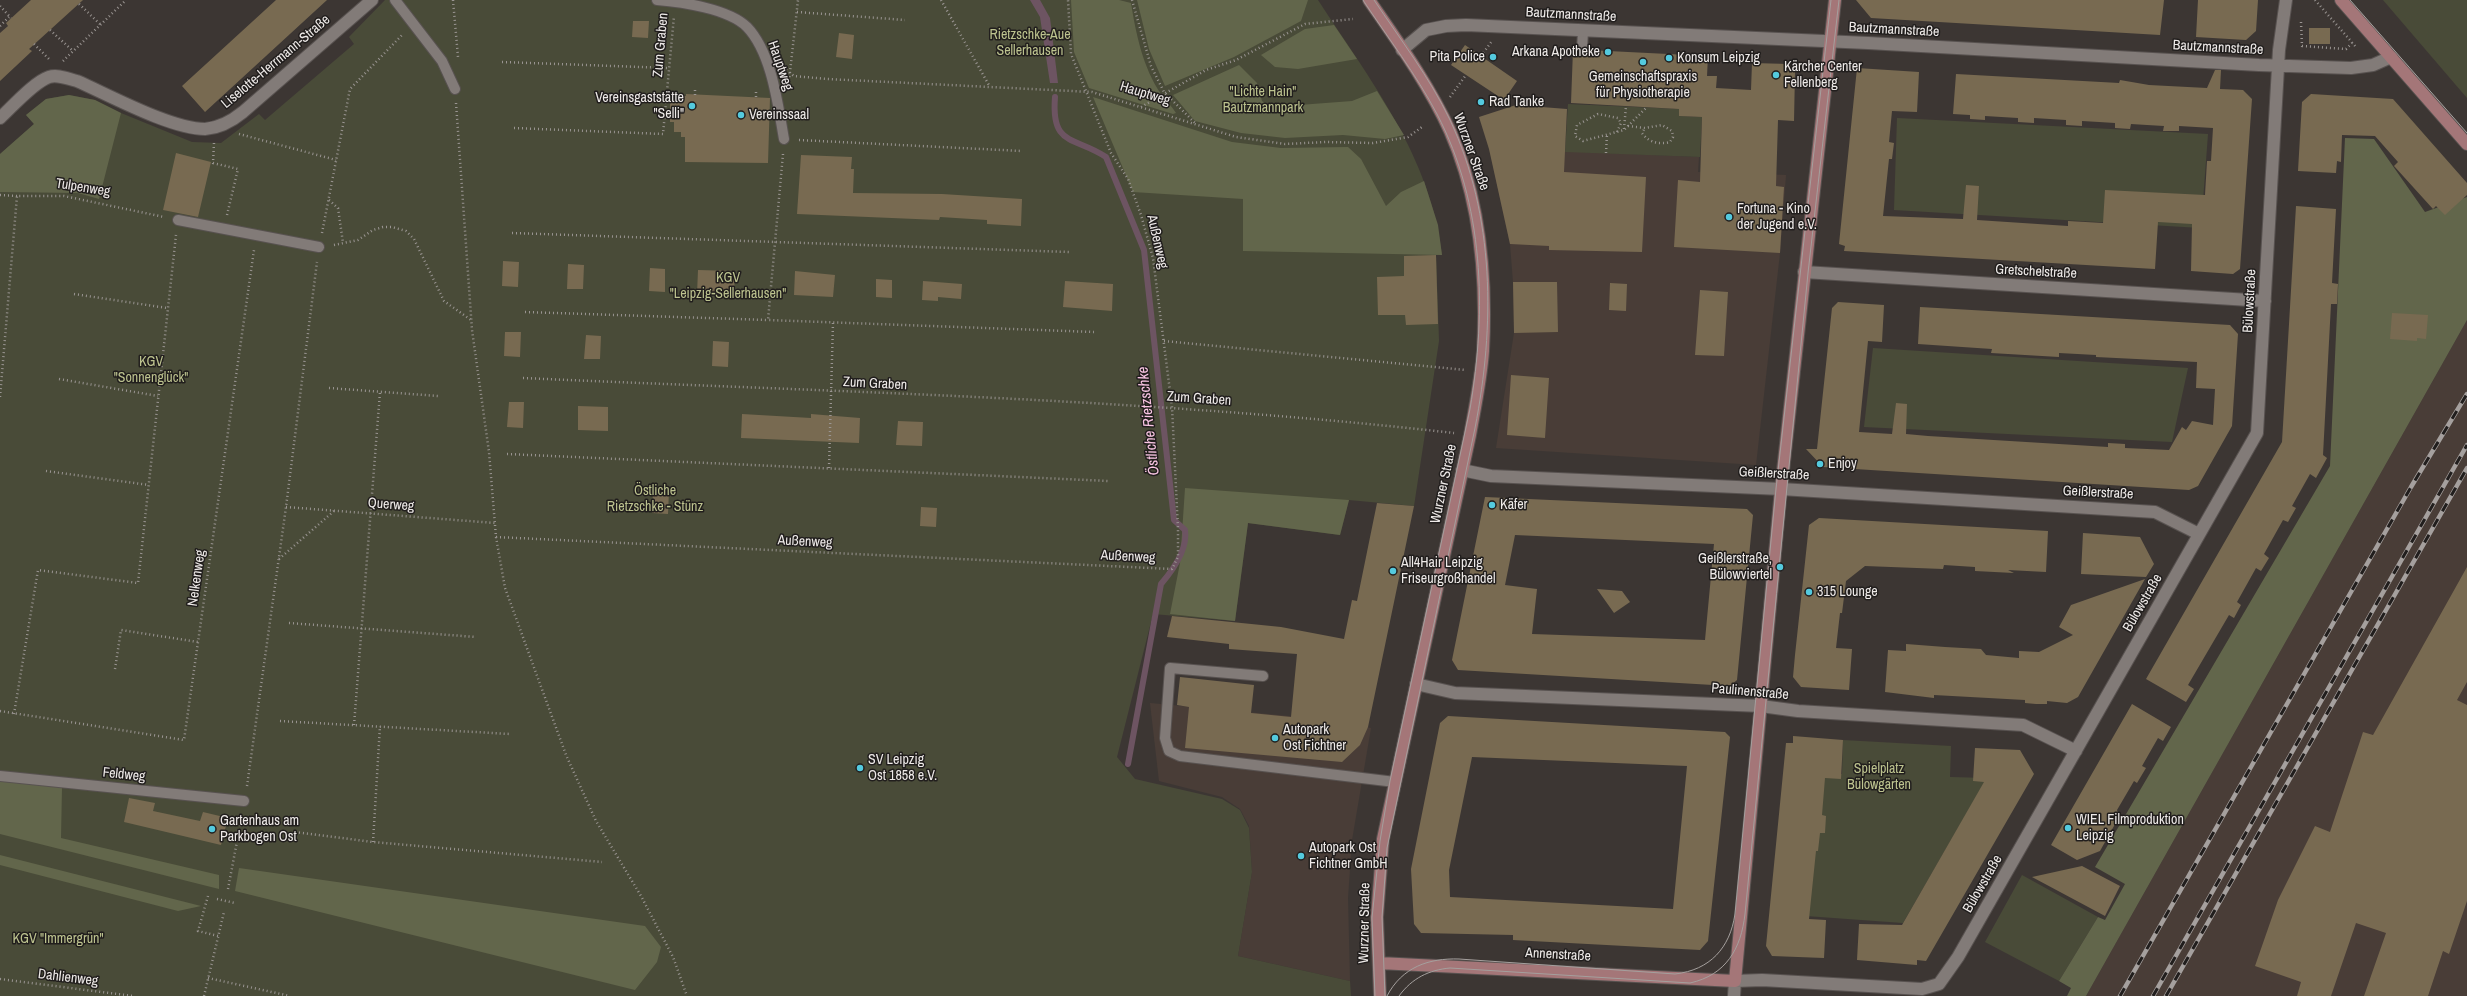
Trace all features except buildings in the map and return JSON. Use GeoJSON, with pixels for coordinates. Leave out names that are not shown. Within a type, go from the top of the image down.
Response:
{"type":"FeatureCollection","features":[{"type":"Feature","properties":{"kind":"main road","name":"Wurzner Straße"},"geometry":{"type":"LineString","coordinates":[[1369,0],[1440,111],[1456,146],[1475,205],[1481,257],[1483,332],[1481,372],[1470,435],[1383,839],[1377,917],[1380,996]]}},
{"type":"Feature","properties":{"kind":"main road"},"geometry":{"type":"LineString","coordinates":[[1735,981],[1781,489],[1829,42],[1835,0]]}},
{"type":"Feature","properties":{"kind":"main road"},"geometry":{"type":"LineString","coordinates":[[2341,0],[2467,144]]}},
{"type":"Feature","properties":{"kind":"main road","name":"Annenstraße"},"geometry":{"type":"LineString","coordinates":[[1379,963],[1735,981]]}},
{"type":"Feature","properties":{"kind":"street","name":"Liselotte-Herrmann-Straße"},"geometry":{"type":"LineString","coordinates":[[0,118],[41,82],[49,77],[59,76],[77,81],[177,125],[206,129],[215,127],[229,122],[243,112],[372,0]]}},
{"type":"Feature","properties":{"kind":"street","name":"Bülowstraße"},"geometry":{"type":"LineString","coordinates":[[1735,981],[1762,980],[1922,989],[1939,984],[1958,958],[2257,433],[2279,65],[2286,0]]}},
{"type":"Feature","properties":{"kind":"street","name":"Bautzmannstraße"},"geometry":{"type":"LineString","coordinates":[[1402,50],[1420,33],[1446,26],[1829,42],[2351,68],[2373,65],[2391,57]]}},
{"type":"Feature","properties":{"kind":"street","name":"Gretschelstraße"},"geometry":{"type":"LineString","coordinates":[[1804,272],[2265,301]]}},
{"type":"Feature","properties":{"kind":"street","name":"Geißlerstraße"},"geometry":{"type":"LineString","coordinates":[[1462,470],[1491,476],[1781,489],[2155,512],[2200,534]]}},
{"type":"Feature","properties":{"kind":"street","name":"Paulinenstraße"},"geometry":{"type":"LineString","coordinates":[[1416,684],[1455,693],[1761,706],[1798,711],[2024,725],[2076,751]]}},
{"type":"Feature","properties":{"kind":"street"},"geometry":{"type":"LineString","coordinates":[[1734,996],[1735,981]]}},
{"type":"Feature","properties":{"kind":"lane"},"geometry":{"type":"LineString","coordinates":[[395,0],[442,61],[455,89]]}},
{"type":"Feature","properties":{"kind":"lane","name":"Hauptweg"},"geometry":{"type":"LineString","coordinates":[[657,0],[675,1],[723,14],[735,18],[747,27],[760,45],[775,91],[784,139]]}},
{"type":"Feature","properties":{"kind":"lane"},"geometry":{"type":"LineString","coordinates":[[1582,50],[1583,31]]}},
{"type":"Feature","properties":{"kind":"lane"},"geometry":{"type":"LineString","coordinates":[[178,220],[319,247]]}},
{"type":"Feature","properties":{"kind":"lane"},"geometry":{"type":"LineString","coordinates":[[1263,676],[1170,668],[1165,738],[1169,750],[1180,756],[1395,782]]}},
{"type":"Feature","properties":{"kind":"lane","name":"Feldweg"},"geometry":{"type":"LineString","coordinates":[[0,776],[244,801]]}},
{"type":"Feature","properties":{"kind":"path"},"geometry":{"type":"LineString","coordinates":[[66,58],[126,0]]}},
{"type":"Feature","properties":{"kind":"path"},"geometry":{"type":"LineString","coordinates":[[453,0],[458,62]]}},
{"type":"Feature","properties":{"kind":"path"},"geometry":{"type":"LineString","coordinates":[[789,89],[798,0]]}},
{"type":"Feature","properties":{"kind":"path"},"geometry":{"type":"LineString","coordinates":[[941,0],[990,87]]}},
{"type":"Feature","properties":{"kind":"path","name":"Außenweg"},"geometry":{"type":"LineString","coordinates":[[496,537],[1172,569],[1178,557],[1178,518],[1172,407],[1153,258],[1141,215],[1128,179],[1111,153],[1071,54],[1068,0]]}},
{"type":"Feature","properties":{"kind":"path"},"geometry":{"type":"LineString","coordinates":[[1132,0],[1151,66],[1164,92],[1197,124]]}},
{"type":"Feature","properties":{"kind":"path"},"geometry":{"type":"LineString","coordinates":[[2315,0],[2356,47]]}},
{"type":"Feature","properties":{"kind":"path","name":"Zum Graben"},"geometry":{"type":"LineString","coordinates":[[514,128],[663,134],[675,1]]}},
{"type":"Feature","properties":{"kind":"path"},"geometry":{"type":"LineString","coordinates":[[79,4],[100,24]]}},
{"type":"Feature","properties":{"kind":"path"},"geometry":{"type":"LineString","coordinates":[[0,6],[10,18],[0,26]]}},
{"type":"Feature","properties":{"kind":"path"},"geometry":{"type":"LineString","coordinates":[[797,12],[906,20]]}},
{"type":"Feature","properties":{"kind":"path"},"geometry":{"type":"LineString","coordinates":[[2301,17],[2302,46],[2346,49],[2352,43]]}},
{"type":"Feature","properties":{"kind":"path"},"geometry":{"type":"LineString","coordinates":[[1140,107],[1164,92],[1206,70],[1236,60],[1305,24],[1353,19]]}},
{"type":"Feature","properties":{"kind":"path"},"geometry":{"type":"LineString","coordinates":[[228,889],[244,801],[279,560],[319,247],[350,90],[413,24]]}},
{"type":"Feature","properties":{"kind":"path"},"geometry":{"type":"LineString","coordinates":[[50,30],[73,51]]}},
{"type":"Feature","properties":{"kind":"path"},"geometry":{"type":"LineString","coordinates":[[34,44],[50,60]]}},
{"type":"Feature","properties":{"kind":"path"},"geometry":{"type":"LineString","coordinates":[[502,62],[669,68]]}},
{"type":"Feature","properties":{"kind":"path","name":"Hauptweg"},"geometry":{"type":"LineString","coordinates":[[790,74],[827,78],[1086,92],[1197,124],[1236,137],[1285,144],[1326,142],[1373,143],[1408,137],[1422,126]]}},
{"type":"Feature","properties":{"kind":"path"},"geometry":{"type":"LineString","coordinates":[[1440,111],[1466,75]]}},
{"type":"Feature","properties":{"kind":"path"},"geometry":{"type":"LineString","coordinates":[[455,89],[471,320],[489,452],[496,537],[505,588],[566,755],[596,821],[641,896],[673,957],[686,996]]}},
{"type":"Feature","properties":{"kind":"path"},"geometry":{"type":"LineString","coordinates":[[756,89],[756,97]]}},
{"type":"Feature","properties":{"kind":"path"},"geometry":{"type":"LineString","coordinates":[[695,90],[695,96]]}},
{"type":"Feature","properties":{"kind":"path"},"geometry":{"type":"LineString","coordinates":[[1624,130],[1626,106]]}},
{"type":"Feature","properties":{"kind":"path"},"geometry":{"type":"LineString","coordinates":[[1618,132],[1621,123],[1618,118],[1598,114],[1577,125],[1574,132],[1575,136],[1583,141],[1607,134],[1618,132],[1624,130],[1647,107]]}},
{"type":"Feature","properties":{"kind":"path"},"geometry":{"type":"LineString","coordinates":[[1628,126],[1645,128],[1654,125],[1668,126],[1672,131],[1673,137],[1670,142],[1664,144],[1652,141],[1642,133],[1645,128]]}},
{"type":"Feature","properties":{"kind":"path"},"geometry":{"type":"LineString","coordinates":[[215,127],[336,160]]}},
{"type":"Feature","properties":{"kind":"path"},"geometry":{"type":"LineString","coordinates":[[1606,153],[1607,134]]}},
{"type":"Feature","properties":{"kind":"path"},"geometry":{"type":"LineString","coordinates":[[768,320],[784,139],[1022,151]]}},
{"type":"Feature","properties":{"kind":"path"},"geometry":{"type":"LineString","coordinates":[[214,152],[213,163],[238,169],[224,229]]}},
{"type":"Feature","properties":{"kind":"path","name":"Tulpenweg"},"geometry":{"type":"LineString","coordinates":[[0,195],[64,196],[178,220]]}},
{"type":"Feature","properties":{"kind":"path"},"geometry":{"type":"LineString","coordinates":[[0,397],[17,196]]}},
{"type":"Feature","properties":{"kind":"path"},"geometry":{"type":"LineString","coordinates":[[328,200],[338,208],[343,243]]}},
{"type":"Feature","properties":{"kind":"path"},"geometry":{"type":"LineString","coordinates":[[14,714],[38,570],[138,583],[167,308],[178,220]]}},
{"type":"Feature","properties":{"kind":"path"},"geometry":{"type":"LineString","coordinates":[[319,247],[358,240],[373,230],[383,227],[392,227],[406,231],[414,239],[444,301],[471,320]]}},
{"type":"Feature","properties":{"kind":"path"},"geometry":{"type":"LineString","coordinates":[[512,233],[1069,252]]}},
{"type":"Feature","properties":{"kind":"path","name":"Nelkenweg"},"geometry":{"type":"LineString","coordinates":[[0,711],[184,740],[256,235]]}},
{"type":"Feature","properties":{"kind":"path"},"geometry":{"type":"LineString","coordinates":[[74,294],[167,308]]}},
{"type":"Feature","properties":{"kind":"path"},"geometry":{"type":"LineString","coordinates":[[525,312],[1094,332]]}},
{"type":"Feature","properties":{"kind":"path","name":"Zum Graben"},"geometry":{"type":"LineString","coordinates":[[829,468],[833,322]]}},
{"type":"Feature","properties":{"kind":"path"},"geometry":{"type":"LineString","coordinates":[[1164,341],[1481,372]]}},
{"type":"Feature","properties":{"kind":"path","name":"Zum Graben"},"geometry":{"type":"LineString","coordinates":[[523,378],[1159,406],[1322,419],[1470,435]]}},
{"type":"Feature","properties":{"kind":"path"},"geometry":{"type":"LineString","coordinates":[[59,379],[158,396]]}},
{"type":"Feature","properties":{"kind":"path"},"geometry":{"type":"LineString","coordinates":[[329,388],[438,396]]}},
{"type":"Feature","properties":{"kind":"path"},"geometry":{"type":"LineString","coordinates":[[354,725],[380,392]]}},
{"type":"Feature","properties":{"kind":"path"},"geometry":{"type":"LineString","coordinates":[[507,454],[1109,481]]}},
{"type":"Feature","properties":{"kind":"path"},"geometry":{"type":"LineString","coordinates":[[46,471],[149,485]]}},
{"type":"Feature","properties":{"kind":"path","name":"Querweg"},"geometry":{"type":"LineString","coordinates":[[286,507],[495,523]]}},
{"type":"Feature","properties":{"kind":"path"},"geometry":{"type":"LineString","coordinates":[[279,560],[334,510]]}},
{"type":"Feature","properties":{"kind":"path"},"geometry":{"type":"LineString","coordinates":[[289,623],[476,637]]}},
{"type":"Feature","properties":{"kind":"path"},"geometry":{"type":"LineString","coordinates":[[115,669],[121,630],[198,642]]}},
{"type":"Feature","properties":{"kind":"path"},"geometry":{"type":"LineString","coordinates":[[280,721],[510,734]]}},
{"type":"Feature","properties":{"kind":"path"},"geometry":{"type":"LineString","coordinates":[[373,842],[380,726]]}},
{"type":"Feature","properties":{"kind":"path"},"geometry":{"type":"LineString","coordinates":[[295,832],[373,842],[602,862]]}},
{"type":"Feature","properties":{"kind":"path"},"geometry":{"type":"LineString","coordinates":[[208,896],[198,931],[218,936]]}},
{"type":"Feature","properties":{"kind":"path"},"geometry":{"type":"LineString","coordinates":[[217,899],[235,903]]}},
{"type":"Feature","properties":{"kind":"path"},"geometry":{"type":"LineString","coordinates":[[204,996],[224,912]]}},
{"type":"Feature","properties":{"kind":"path"},"geometry":{"type":"LineString","coordinates":[[208,978],[290,996]]}},
{"type":"Feature","properties":{"kind":"path","name":"Dahlienweg"},"geometry":{"type":"LineString","coordinates":[[0,979],[133,996]]}},
{"type":"Feature","properties":{"kind":"shaded area"},"geometry":{"type":"Polygon","coordinates":[[[1030,0],[1040,0],[1050,18],[1058,83],[1050,83],[1040,17],[1030,0]]]}},
{"type":"Feature","properties":{"kind":"shaded area"},"geometry":{"type":"Polygon","coordinates":[[[1489,148],[1699,157],[1698,172],[1786,175],[1780,253],[1756,465],[1496,448],[1514,333],[1513,282],[1510,244],[1489,148]]]}},
{"type":"Feature","properties":{"kind":"shaded area"},"geometry":{"type":"Polygon","coordinates":[[[2467,320],[2467,996],[2086,996],[2467,320]]]}},
{"type":"Feature","properties":{"kind":"shaded area","name":"Autopark Ost Fichtner GmbH"},"geometry":{"type":"Polygon","coordinates":[[[1150,703],[1332,720],[1371,728],[1352,840],[1348,898],[1350,981],[1238,956],[1252,872],[1249,826],[1240,809],[1222,797],[1159,781],[1150,703]]]}},
{"type":"Feature","properties":{"kind":"green space","name":"Östliche Rietzschke - Stünz"},"geometry":{"type":"Polygon","coordinates":[[[385,0],[1318,0],[1377,90],[1412,152],[1436,219],[1442,255],[1436,255],[1439,341],[1414,506],[1349,500],[1340,535],[1248,523],[1235,621],[1153,614],[1117,757],[1135,779],[1222,799],[1240,810],[1249,828],[1252,872],[1238,956],[1350,981],[1351,996],[0,996],[0,154],[34,124],[26,115],[46,99],[69,95],[95,100],[121,113],[192,142],[221,143],[259,114],[265,120],[354,44],[349,37],[385,0]]]}},
{"type":"Feature","properties":{"kind":"green space"},"geometry":{"type":"Polygon","coordinates":[[[1071,0],[1119,0],[1131,3],[1138,39],[1149,73],[1161,94],[1176,113],[1173,114],[1089,88],[1074,52],[1071,0]]]}},
{"type":"Feature","properties":{"kind":"green space"},"geometry":{"type":"Polygon","coordinates":[[[1137,0],[1308,0],[1301,21],[1234,57],[1165,86],[1149,49],[1137,0]]]}},
{"type":"Feature","properties":{"kind":"green space"},"geometry":{"type":"Polygon","coordinates":[[[2383,0],[2467,0],[2467,98],[2383,0]]]}},
{"type":"Feature","properties":{"kind":"green space"},"geometry":{"type":"Polygon","coordinates":[[[1334,25],[1357,59],[1298,69],[1275,67],[1261,55],[1305,29],[1334,25]]]}},
{"type":"Feature","properties":{"kind":"green space"},"geometry":{"type":"Polygon","coordinates":[[[1239,65],[1257,83],[1262,101],[1276,111],[1299,105],[1352,101],[1377,91],[1404,135],[1385,139],[1343,135],[1285,138],[1241,133],[1195,121],[1173,95],[1239,65]]]}},
{"type":"Feature","properties":{"kind":"green space"},"geometry":{"type":"Polygon","coordinates":[[[69,95],[95,100],[121,113],[99,199],[78,193],[0,192],[0,154],[34,124],[26,115],[46,99],[69,95]]]}},
{"type":"Feature","properties":{"kind":"green space"},"geometry":{"type":"Polygon","coordinates":[[[1093,97],[1232,142],[1281,148],[1348,147],[1361,159],[1386,206],[1401,192],[1424,181],[1438,225],[1442,255],[1243,251],[1243,199],[1133,192],[1093,97]]]}},
{"type":"Feature","properties":{"kind":"green space"},"geometry":{"type":"Polygon","coordinates":[[[1568,104],[1679,109],[1679,116],[1702,117],[1700,157],[1565,152],[1568,104]]]}},
{"type":"Feature","properties":{"kind":"green space"},"geometry":{"type":"Polygon","coordinates":[[[1897,118],[2208,134],[2201,228],[1894,210],[1897,118]]]}},
{"type":"Feature","properties":{"kind":"green space"},"geometry":{"type":"Polygon","coordinates":[[[2345,138],[2374,139],[2425,212],[2467,197],[2467,320],[2086,996],[2067,996],[2071,988],[2059,981],[2098,917],[2105,920],[2125,884],[2095,867],[2330,466],[2345,138]]]}},
{"type":"Feature","properties":{"kind":"green space"},"geometry":{"type":"Polygon","coordinates":[[[1873,348],[2188,368],[2172,442],[1864,427],[1873,348]]]}},
{"type":"Feature","properties":{"kind":"green space"},"geometry":{"type":"Polygon","coordinates":[[[1185,488],[1349,500],[1340,535],[1248,523],[1235,621],[1170,614],[1180,563],[1185,488]]]}},
{"type":"Feature","properties":{"kind":"green space","name":"Spielplatz Bülowgärten"},"geometry":{"type":"Polygon","coordinates":[[[1843,740],[1951,746],[1950,777],[1987,778],[1903,923],[1806,916],[1814,773],[1842,774],[1843,740]]]}},
{"type":"Feature","properties":{"kind":"green space"},"geometry":{"type":"Polygon","coordinates":[[[0,781],[62,787],[61,838],[219,875],[219,889],[0,834],[0,781]]]}},
{"type":"Feature","properties":{"kind":"green space"},"geometry":{"type":"Polygon","coordinates":[[[0,855],[201,906],[178,911],[0,865],[0,855]]]}},
{"type":"Feature","properties":{"kind":"green space"},"geometry":{"type":"Polygon","coordinates":[[[239,868],[645,926],[661,947],[657,962],[635,990],[235,891],[239,868]]]}},
{"type":"Feature","properties":{"kind":"green space"},"geometry":{"type":"Polygon","coordinates":[[[2022,875],[2098,917],[2059,981],[1985,942],[2022,875]]]}},
{"type":"Feature","properties":{"kind":"waterway","name":"Östliche Rietzschke"},"geometry":{"type":"LineString","coordinates":[[1055,97],[1057,125],[1061,132],[1067,138],[1106,157],[1144,250],[1174,520],[1185,530],[1184,544],[1179,559],[1161,584],[1128,764]]}},
{"type":"Feature","properties":{"kind":"tram line"},"geometry":{"type":"LineString","coordinates":[[1363,0],[1402,56],[1429,99],[1453,148],[1473,221],[1478,258],[1479,296],[1479,334],[1470,409],[1390,781],[1380,841],[1372,918],[1375,996]]}},
{"type":"Feature","properties":{"kind":"tram line"},"geometry":{"type":"LineString","coordinates":[[1374,0],[1442,104],[1465,157],[1476,194],[1483,233],[1487,272],[1488,311],[1482,389],[1475,428],[1387,848],[1382,917],[1385,996]]}},
{"type":"Feature","properties":{"kind":"tram line"},"geometry":{"type":"LineString","coordinates":[[1387,996],[1393,986],[1408,971],[1417,966],[1437,960],[1448,959],[1675,974],[1687,972],[1708,962],[1723,947],[1728,937],[1735,914],[1776,489],[1831,0]]}},
{"type":"Feature","properties":{"kind":"tram line"},"geometry":{"type":"LineString","coordinates":[[1399,996],[1410,984],[1422,976],[1428,973],[1450,968],[1690,983],[1703,979],[1722,967],[1730,959],[1740,938],[1745,914],[1808,273],[1839,0]]}},
{"type":"Feature","properties":{"kind":"tram line"},"geometry":{"type":"LineString","coordinates":[[2350,0],[2467,133]]}},
{"type":"Feature","properties":{"kind":"railway"},"geometry":{"type":"LineString","coordinates":[[2120,996],[2411,487],[2467,394]]}},
{"type":"Feature","properties":{"kind":"railway"},"geometry":{"type":"LineString","coordinates":[[2153,996],[2467,445]]}},
{"type":"Feature","properties":{"kind":"railway"},"geometry":{"type":"LineString","coordinates":[[2166,996],[2467,468]]}},
{"type":"Feature","properties":{"kind":"place","name":"Arkana Apotheke"},"geometry":{"type":"Point","coordinates":[1608,52]}},
{"type":"Feature","properties":{"kind":"place","name":"Pita Police"},"geometry":{"type":"Point","coordinates":[1493,57]}},
{"type":"Feature","properties":{"kind":"place","name":"Konsum Leipzig"},"geometry":{"type":"Point","coordinates":[1669,58]}},
{"type":"Feature","properties":{"kind":"place","name":"Gemeinschaftspraxis für Physiotherapie"},"geometry":{"type":"Point","coordinates":[1643,62]}},
{"type":"Feature","properties":{"kind":"place","name":"Kärcher Center Fellenberg"},"geometry":{"type":"Point","coordinates":[1776,75]}},
{"type":"Feature","properties":{"kind":"place","name":"Rad Tanke"},"geometry":{"type":"Point","coordinates":[1481,102]}},
{"type":"Feature","properties":{"kind":"place","name":"Vereinsgaststätte \"Selli\""},"geometry":{"type":"Point","coordinates":[692,106]}},
{"type":"Feature","properties":{"kind":"place","name":"Vereinssaal"},"geometry":{"type":"Point","coordinates":[741,115]}},
{"type":"Feature","properties":{"kind":"place","name":"Fortuna - Kino der Jugend e.V."},"geometry":{"type":"Point","coordinates":[1729,217]}},
{"type":"Feature","properties":{"kind":"place","name":"Enjoy"},"geometry":{"type":"Point","coordinates":[1820,464]}},
{"type":"Feature","properties":{"kind":"place","name":"Käfer"},"geometry":{"type":"Point","coordinates":[1492,505]}},
{"type":"Feature","properties":{"kind":"place","name":"Geißlerstraße, Bülowviertel"},"geometry":{"type":"Point","coordinates":[1780,567]}},
{"type":"Feature","properties":{"kind":"place","name":"All4Hair Leipzig Friseurgroßhandel"},"geometry":{"type":"Point","coordinates":[1393,571]}},
{"type":"Feature","properties":{"kind":"place","name":"315 Lounge"},"geometry":{"type":"Point","coordinates":[1809,592]}},
{"type":"Feature","properties":{"kind":"place","name":"Autopark Ost Fichtner"},"geometry":{"type":"Point","coordinates":[1275,738]}},
{"type":"Feature","properties":{"kind":"place","name":"SV Leipzig Ost 1858 e.V."},"geometry":{"type":"Point","coordinates":[860,768]}},
{"type":"Feature","properties":{"kind":"place","name":"WIEL Filmproduktion Leipzig"},"geometry":{"type":"Point","coordinates":[2068,828]}},
{"type":"Feature","properties":{"kind":"place","name":"Gartenhaus am Parkbogen Ost"},"geometry":{"type":"Point","coordinates":[212,829]}},
{"type":"Feature","properties":{"kind":"place","name":"Autopark Ost Fichtner GmbH"},"geometry":{"type":"Point","coordinates":[1301,856]}},
{"type":"Feature","properties":{"kind":"park label","name":"Rietzschke-Aue Sellerhausen"},"geometry":{"type":"Point","coordinates":[1030,44]}},
{"type":"Feature","properties":{"kind":"park label","name":"\"Lichte Hain\" Bautzmannpark"},"geometry":{"type":"Point","coordinates":[1263,100]}},
{"type":"Feature","properties":{"kind":"park label","name":"KGV \"Leipzig-Sellerhausen\""},"geometry":{"type":"Point","coordinates":[728,286]}},
{"type":"Feature","properties":{"kind":"park label","name":"KGV \"Sonnenglück\""},"geometry":{"type":"Point","coordinates":[151,370]}},
{"type":"Feature","properties":{"kind":"park label","name":"KGV \"Immergrün\""},"geometry":{"type":"Point","coordinates":[58,939]}}]}
